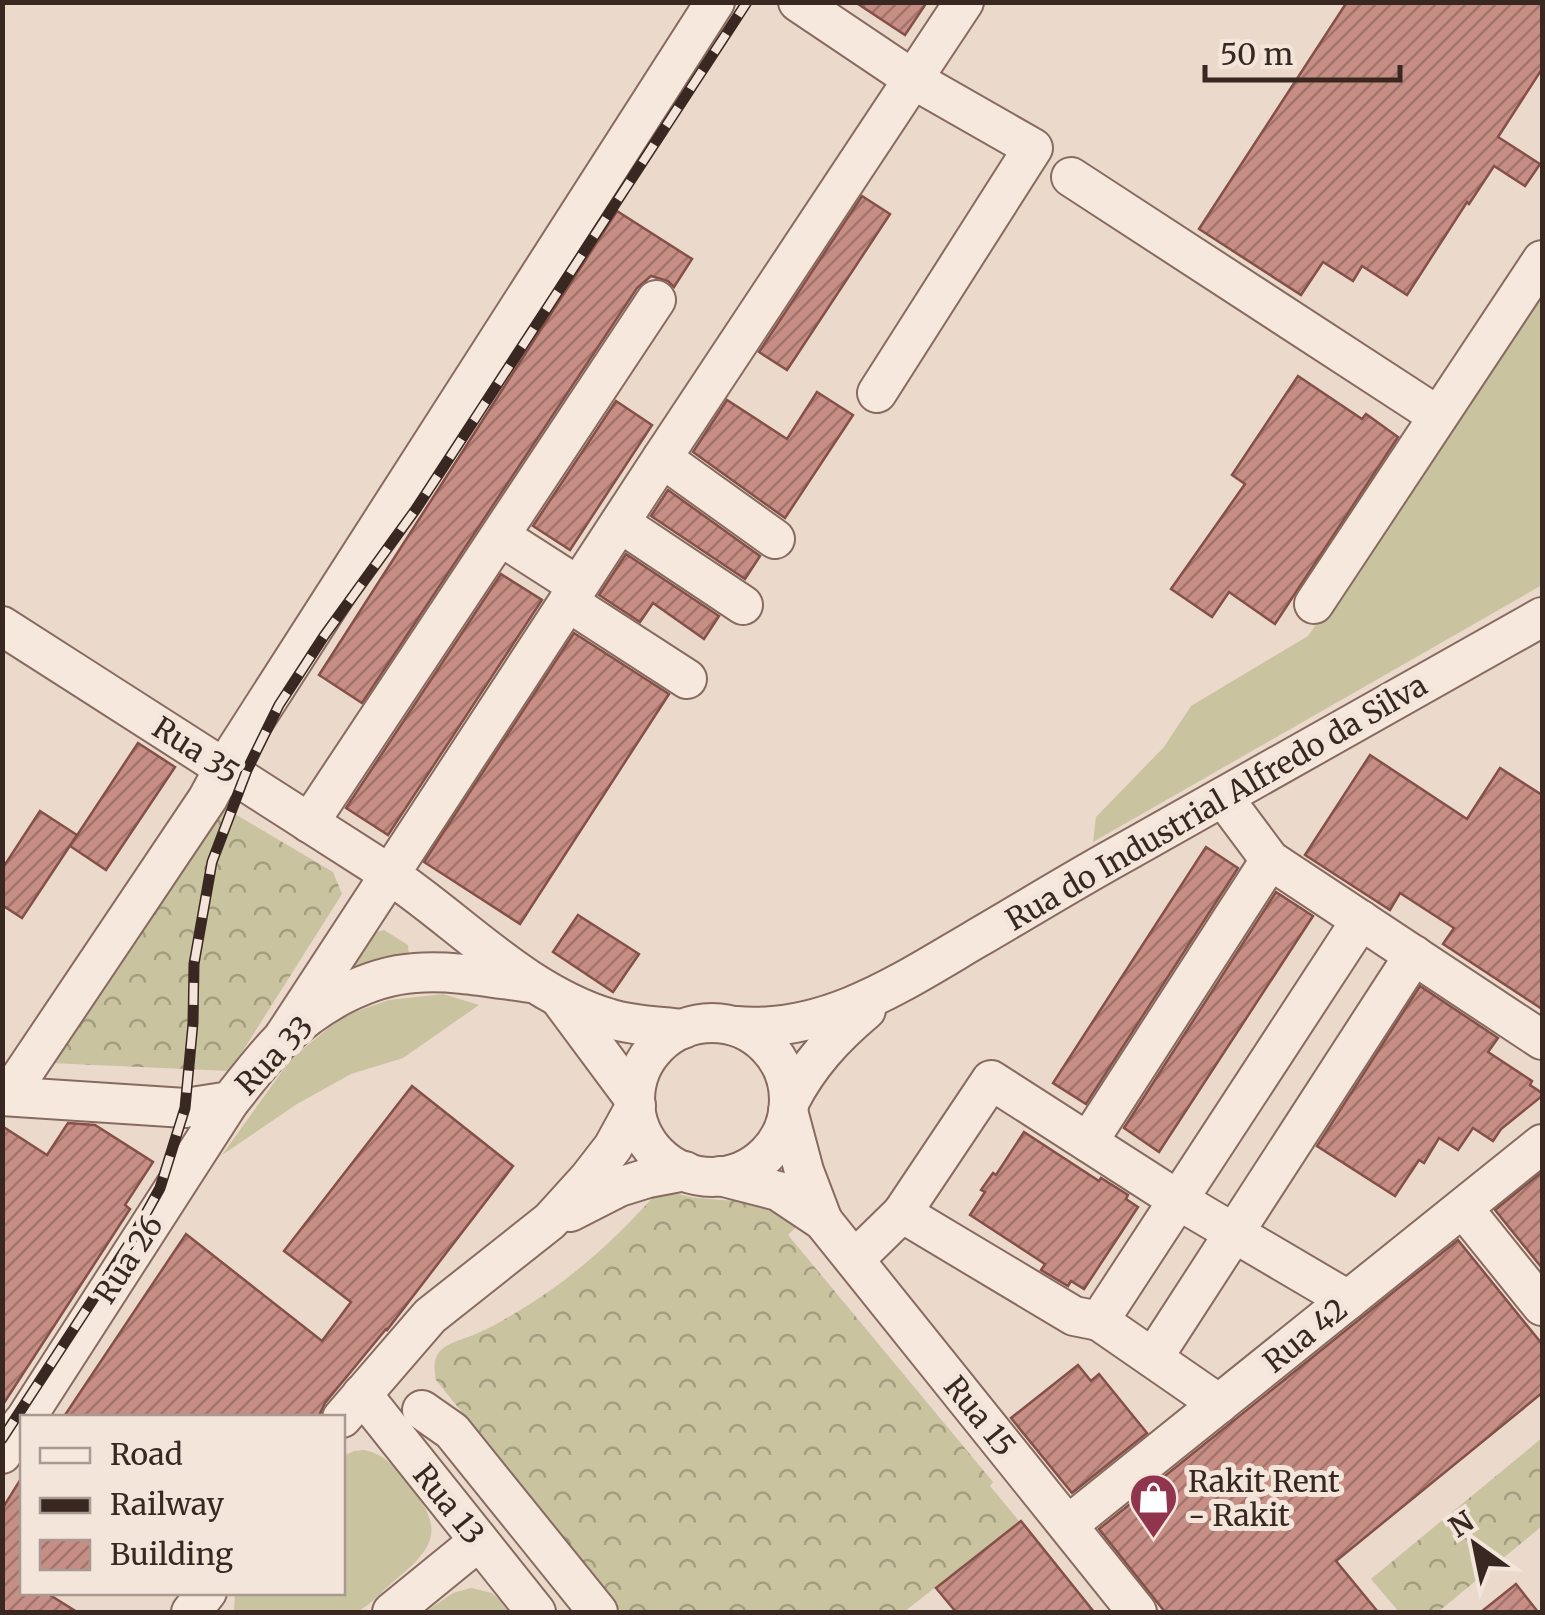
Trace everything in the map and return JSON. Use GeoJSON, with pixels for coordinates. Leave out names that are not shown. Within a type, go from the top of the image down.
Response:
{"type":"FeatureCollection","features":[{"type":"Feature","properties":{"kind":"street"},"geometry":{"type":"LineString","coordinates":[[5,1096],[208,798],[715,2]]}},
{"type":"Feature","properties":{"kind":"street"},"geometry":{"type":"LineString","coordinates":[[798,2],[914,80],[1033,148],[877,394]]}},
{"type":"Feature","properties":{"kind":"street"},"geometry":{"type":"LineString","coordinates":[[284,1036],[964,2]]}},
{"type":"Feature","properties":{"kind":"street"},"geometry":{"type":"LineString","coordinates":[[1072,177],[1438,416]]}},
{"type":"Feature","properties":{"kind":"street"},"geometry":{"type":"LineString","coordinates":[[1314,604],[1542,260]]}},
{"type":"Feature","properties":{"kind":"street"},"geometry":{"type":"LineString","coordinates":[[310,822],[656,300]]}},
{"type":"Feature","properties":{"kind":"street"},"geometry":{"type":"LineString","coordinates":[[662,458],[774,540]]}},
{"type":"Feature","properties":{"kind":"street"},"geometry":{"type":"LineString","coordinates":[[620,523],[743,605]]}},
{"type":"Feature","properties":{"kind":"street"},"geometry":{"type":"LineString","coordinates":[[500,536],[687,678]]}},
{"type":"Feature","properties":{"kind":"street","name":"Rua do Industrial Alfredo da Silva"},"geometry":{"type":"LineString","coordinates":[[789,1106],[821,1051],[891,990],[1105,863],[1542,617]]}},
{"type":"Feature","properties":{"kind":"street","name":"Rua 35"},"geometry":{"type":"LineString","coordinates":[[2,626],[390,875],[549,992]]}},
{"type":"Feature","properties":{"kind":"street"},"geometry":{"type":"LineString","coordinates":[[1222,797],[1270,860],[1542,1040]]}},
{"type":"Feature","properties":{"kind":"street"},"geometry":{"type":"LineString","coordinates":[[1088,1142],[1270,860]]}},
{"type":"Feature","properties":{"kind":"street"},"geometry":{"type":"LineString","coordinates":[[1110,1328],[1189,1206],[1361,920]]}},
{"type":"Feature","properties":{"kind":"street"},"geometry":{"type":"LineString","coordinates":[[1153,1358],[1414,955]]}},
{"type":"Feature","properties":{"kind":"street","name":"Rua 33"},"geometry":{"type":"LineString","coordinates":[[5,1096],[184,1108],[230,1101],[284,1036],[345,994],[378,981],[410,973],[472,974],[549,992]]}},
{"type":"Feature","properties":{"kind":"street","name":"Rua do Industrial Alfredo da Silva"},"geometry":{"type":"LineString","coordinates":[[736,1026],[790,1025],[823,1017],[891,990]]}},
{"type":"Feature","properties":{"kind":"street"},"geometry":{"type":"LineString","coordinates":[[549,992],[607,1018],[683,1029]]}},
{"type":"Feature","properties":{"kind":"street"},"geometry":{"type":"LineString","coordinates":[[549,992],[636,1102]]}},
{"type":"Feature","properties":{"kind":"street"},"geometry":{"type":"LineString","coordinates":[[550,1222],[619,1186],[648,1178],[738,1173],[760,1161],[776,1145],[789,1106],[787,1079],[778,1058],[760,1039],[736,1026],[709,1023],[683,1029],[664,1040],[648,1057],[638,1077],[636,1102],[642,1131],[650,1145],[667,1163],[702,1174]]}},
{"type":"Feature","properties":{"kind":"street"},"geometry":{"type":"LineString","coordinates":[[854,1259],[902,1213],[991,1080],[1189,1206],[1348,1300]]}},
{"type":"Feature","properties":{"kind":"street","name":"Rua 26"},"geometry":{"type":"LineString","coordinates":[[27,1415],[230,1101]]}},
{"type":"Feature","properties":{"kind":"street"},"geometry":{"type":"LineString","coordinates":[[352,1406],[430,1316],[550,1222],[613,1148],[636,1102]]}},
{"type":"Feature","properties":{"kind":"street","name":"Rua 15"},"geometry":{"type":"LineString","coordinates":[[789,1106],[804,1171],[823,1220],[1137,1612]]}},
{"type":"Feature","properties":{"kind":"street","name":"Rua 42"},"geometry":{"type":"LineString","coordinates":[[1068,1525],[1542,1144]]}},
{"type":"Feature","properties":{"kind":"street","name":"Rua 15"},"geometry":{"type":"LineString","coordinates":[[702,1174],[778,1191],[823,1220]]}},
{"type":"Feature","properties":{"kind":"street"},"geometry":{"type":"LineString","coordinates":[[1463,1208],[1542,1306]]}},
{"type":"Feature","properties":{"kind":"street"},"geometry":{"type":"LineString","coordinates":[[902,1213],[1074,1316],[1110,1328],[1219,1404]]}},
{"type":"Feature","properties":{"kind":"street","name":"Rua 13"},"geometry":{"type":"LineString","coordinates":[[352,1406],[478,1542],[536,1612]]}},
{"type":"Feature","properties":{"kind":"street"},"geometry":{"type":"LineString","coordinates":[[422,1410],[452,1430],[598,1612]]}},
{"type":"Feature","properties":{"kind":"street","name":"Rua 26"},"geometry":{"type":"LineString","coordinates":[[2,1454],[20,1426]]}},
{"type":"Feature","properties":{"kind":"street"},"geometry":{"type":"LineString","coordinates":[[392,1612],[478,1542]]}},
{"type":"Feature","properties":{"kind":"green space"},"geometry":{"type":"Polygon","coordinates":[[[1542,294],[1542,585],[1093,842],[1096,817],[1164,747],[1191,706],[1308,636],[1542,294]]]}},
{"type":"Feature","properties":{"kind":"green space"},"geometry":{"type":"Polygon","coordinates":[[[208,798],[333,872],[342,894],[230,1071],[50,1063],[208,798]]]}},
{"type":"Feature","properties":{"kind":"green space"},"geometry":{"type":"Polygon","coordinates":[[[384,930],[408,945],[409,955],[345,978],[372,933],[384,930]]]}},
{"type":"Feature","properties":{"kind":"green space"},"geometry":{"type":"Polygon","coordinates":[[[443,994],[479,1005],[403,1058],[351,1074],[297,1104],[222,1155],[291,1059],[343,1016],[389,1000],[443,994]]]}},
{"type":"Feature","properties":{"kind":"green space"},"geometry":{"type":"Polygon","coordinates":[[[660,1189],[761,1206],[796,1227],[788,1235],[993,1482],[990,1486],[1019,1521],[904,1612],[622,1612],[436,1380],[435,1365],[444,1348],[507,1318],[575,1272],[660,1189]]]}},
{"type":"Feature","properties":{"kind":"green space"},"geometry":{"type":"Polygon","coordinates":[[[1542,1438],[1542,1526],[1438,1612],[1399,1612],[1371,1579],[1542,1438]]]}},
{"type":"Feature","properties":{"kind":"green space"},"geometry":{"type":"Polygon","coordinates":[[[354,1451],[377,1454],[393,1466],[427,1511],[431,1535],[419,1557],[357,1612],[234,1612],[235,1595],[345,1595],[345,1455],[354,1451]]]}},
{"type":"Feature","properties":{"kind":"green space"},"geometry":{"type":"Polygon","coordinates":[[[471,1588],[492,1593],[514,1612],[425,1612],[453,1593],[471,1588]]]}},
{"type":"Feature","properties":{"kind":"building"},"geometry":{"type":"Polygon","coordinates":[[[855,2],[927,2],[905,35],[855,2]]]}},
{"type":"Feature","properties":{"kind":"building"},"geometry":{"type":"Polygon","coordinates":[[[1347,2],[1542,2],[1542,69],[1498,137],[1540,164],[1525,186],[1494,166],[1407,295],[1362,266],[1353,281],[1323,262],[1301,295],[1199,229],[1347,2]]]}},
{"type":"Feature","properties":{"kind":"building"},"geometry":{"type":"Polygon","coordinates":[[[862,196],[890,214],[787,370],[759,352],[862,196]]]}},
{"type":"Feature","properties":{"kind":"building"},"geometry":{"type":"Polygon","coordinates":[[[617,211],[692,259],[674,287],[651,276],[637,288],[362,703],[319,675],[617,211]]]}},
{"type":"Feature","properties":{"kind":"building"},"geometry":{"type":"Polygon","coordinates":[[[1298,376],[1362,419],[1366,414],[1398,437],[1275,624],[1229,592],[1212,617],[1171,589],[1245,484],[1232,475],[1298,376]]]}},
{"type":"Feature","properties":{"kind":"building"},"geometry":{"type":"Polygon","coordinates":[[[817,392],[853,415],[785,518],[693,452],[727,400],[787,439],[817,392]]]}},
{"type":"Feature","properties":{"kind":"building"},"geometry":{"type":"Polygon","coordinates":[[[616,401],[652,425],[570,550],[533,526],[616,401]]]}},
{"type":"Feature","properties":{"kind":"building"},"geometry":{"type":"Polygon","coordinates":[[[668,490],[760,556],[745,579],[651,516],[668,490]]]}},
{"type":"Feature","properties":{"kind":"building"},"geometry":{"type":"Polygon","coordinates":[[[626,554],[719,616],[704,639],[653,603],[640,622],[599,595],[626,554]]]}},
{"type":"Feature","properties":{"kind":"building"},"geometry":{"type":"Polygon","coordinates":[[[501,574],[542,600],[388,835],[346,808],[501,574]]]}},
{"type":"Feature","properties":{"kind":"building"},"geometry":{"type":"Polygon","coordinates":[[[574,633],[669,694],[520,924],[424,862],[574,633]]]}},
{"type":"Feature","properties":{"kind":"building"},"geometry":{"type":"Polygon","coordinates":[[[138,743],[175,767],[106,870],[70,846],[138,743]]]}},
{"type":"Feature","properties":{"kind":"building"},"geometry":{"type":"Polygon","coordinates":[[[1370,755],[1467,819],[1500,768],[1542,795],[1542,1009],[1443,944],[1454,928],[1400,893],[1390,910],[1305,855],[1370,755]]]}},
{"type":"Feature","properties":{"kind":"building"},"geometry":{"type":"Polygon","coordinates":[[[40,811],[77,835],[22,918],[2,905],[2,869],[40,811]]]}},
{"type":"Feature","properties":{"kind":"building"},"geometry":{"type":"Polygon","coordinates":[[[1206,847],[1238,868],[1086,1104],[1053,1083],[1206,847]]]}},
{"type":"Feature","properties":{"kind":"building"},"geometry":{"type":"Polygon","coordinates":[[[1276,892],[1313,916],[1159,1152],[1124,1128],[1276,892]]]}},
{"type":"Feature","properties":{"kind":"building"},"geometry":{"type":"Polygon","coordinates":[[[578,915],[639,954],[613,992],[553,952],[578,915]]]}},
{"type":"Feature","properties":{"kind":"building"},"geometry":{"type":"Polygon","coordinates":[[[1420,986],[1498,1038],[1488,1052],[1532,1081],[1530,1085],[1542,1096],[1501,1129],[1493,1141],[1473,1128],[1458,1150],[1439,1138],[1424,1163],[1419,1160],[1395,1196],[1317,1146],[1420,986]]]}},
{"type":"Feature","properties":{"kind":"building"},"geometry":{"type":"Polygon","coordinates":[[[412,1086],[513,1166],[319,1415],[65,1415],[186,1234],[322,1341],[351,1302],[284,1251],[412,1086]]]}},
{"type":"Feature","properties":{"kind":"building"},"geometry":{"type":"Polygon","coordinates":[[[68,1123],[95,1125],[153,1162],[125,1205],[130,1209],[2,1406],[2,1126],[47,1155],[68,1123]]]}},
{"type":"Feature","properties":{"kind":"building"},"geometry":{"type":"Polygon","coordinates":[[[1024,1132],[1099,1181],[1101,1178],[1128,1195],[1126,1199],[1138,1207],[1084,1289],[1071,1281],[1068,1286],[1041,1270],[1045,1264],[970,1215],[985,1192],[981,1190],[993,1173],[996,1175],[1024,1132]]]}},
{"type":"Feature","properties":{"kind":"building"},"geometry":{"type":"Polygon","coordinates":[[[1542,1172],[1542,1268],[1495,1210],[1542,1172]]]}},
{"type":"Feature","properties":{"kind":"building"},"geometry":{"type":"Polygon","coordinates":[[[1458,1240],[1542,1344],[1542,1393],[1336,1561],[1378,1612],[1165,1612],[1099,1529],[1458,1240]]]}},
{"type":"Feature","properties":{"kind":"building"},"geometry":{"type":"Polygon","coordinates":[[[1078,1365],[1091,1381],[1099,1374],[1147,1433],[1072,1493],[1011,1418],[1078,1365]]]}},
{"type":"Feature","properties":{"kind":"building"},"geometry":{"type":"Polygon","coordinates":[[[20,1480],[20,1595],[50,1595],[77,1612],[2,1612],[2,1509],[20,1480]]]}},
{"type":"Feature","properties":{"kind":"building"},"geometry":{"type":"Polygon","coordinates":[[[1021,1521],[1094,1612],[956,1612],[936,1588],[1021,1521]]]}},
{"type":"Feature","properties":{"kind":"building"},"geometry":{"type":"Polygon","coordinates":[[[1516,1584],[1538,1612],[1481,1612],[1516,1584]]]}},
{"type":"Feature","properties":{"kind":"railway"},"geometry":{"type":"LineString","coordinates":[[2,1439],[129,1244],[160,1188],[185,1108],[194,964],[212,862],[247,770],[279,705],[416,509],[747,2]]}},
{"type":"Feature","properties":{"kind":"place","name":"Rakit Rent - Rakit"},"geometry":{"type":"Point","coordinates":[1153,1540]}}]}
